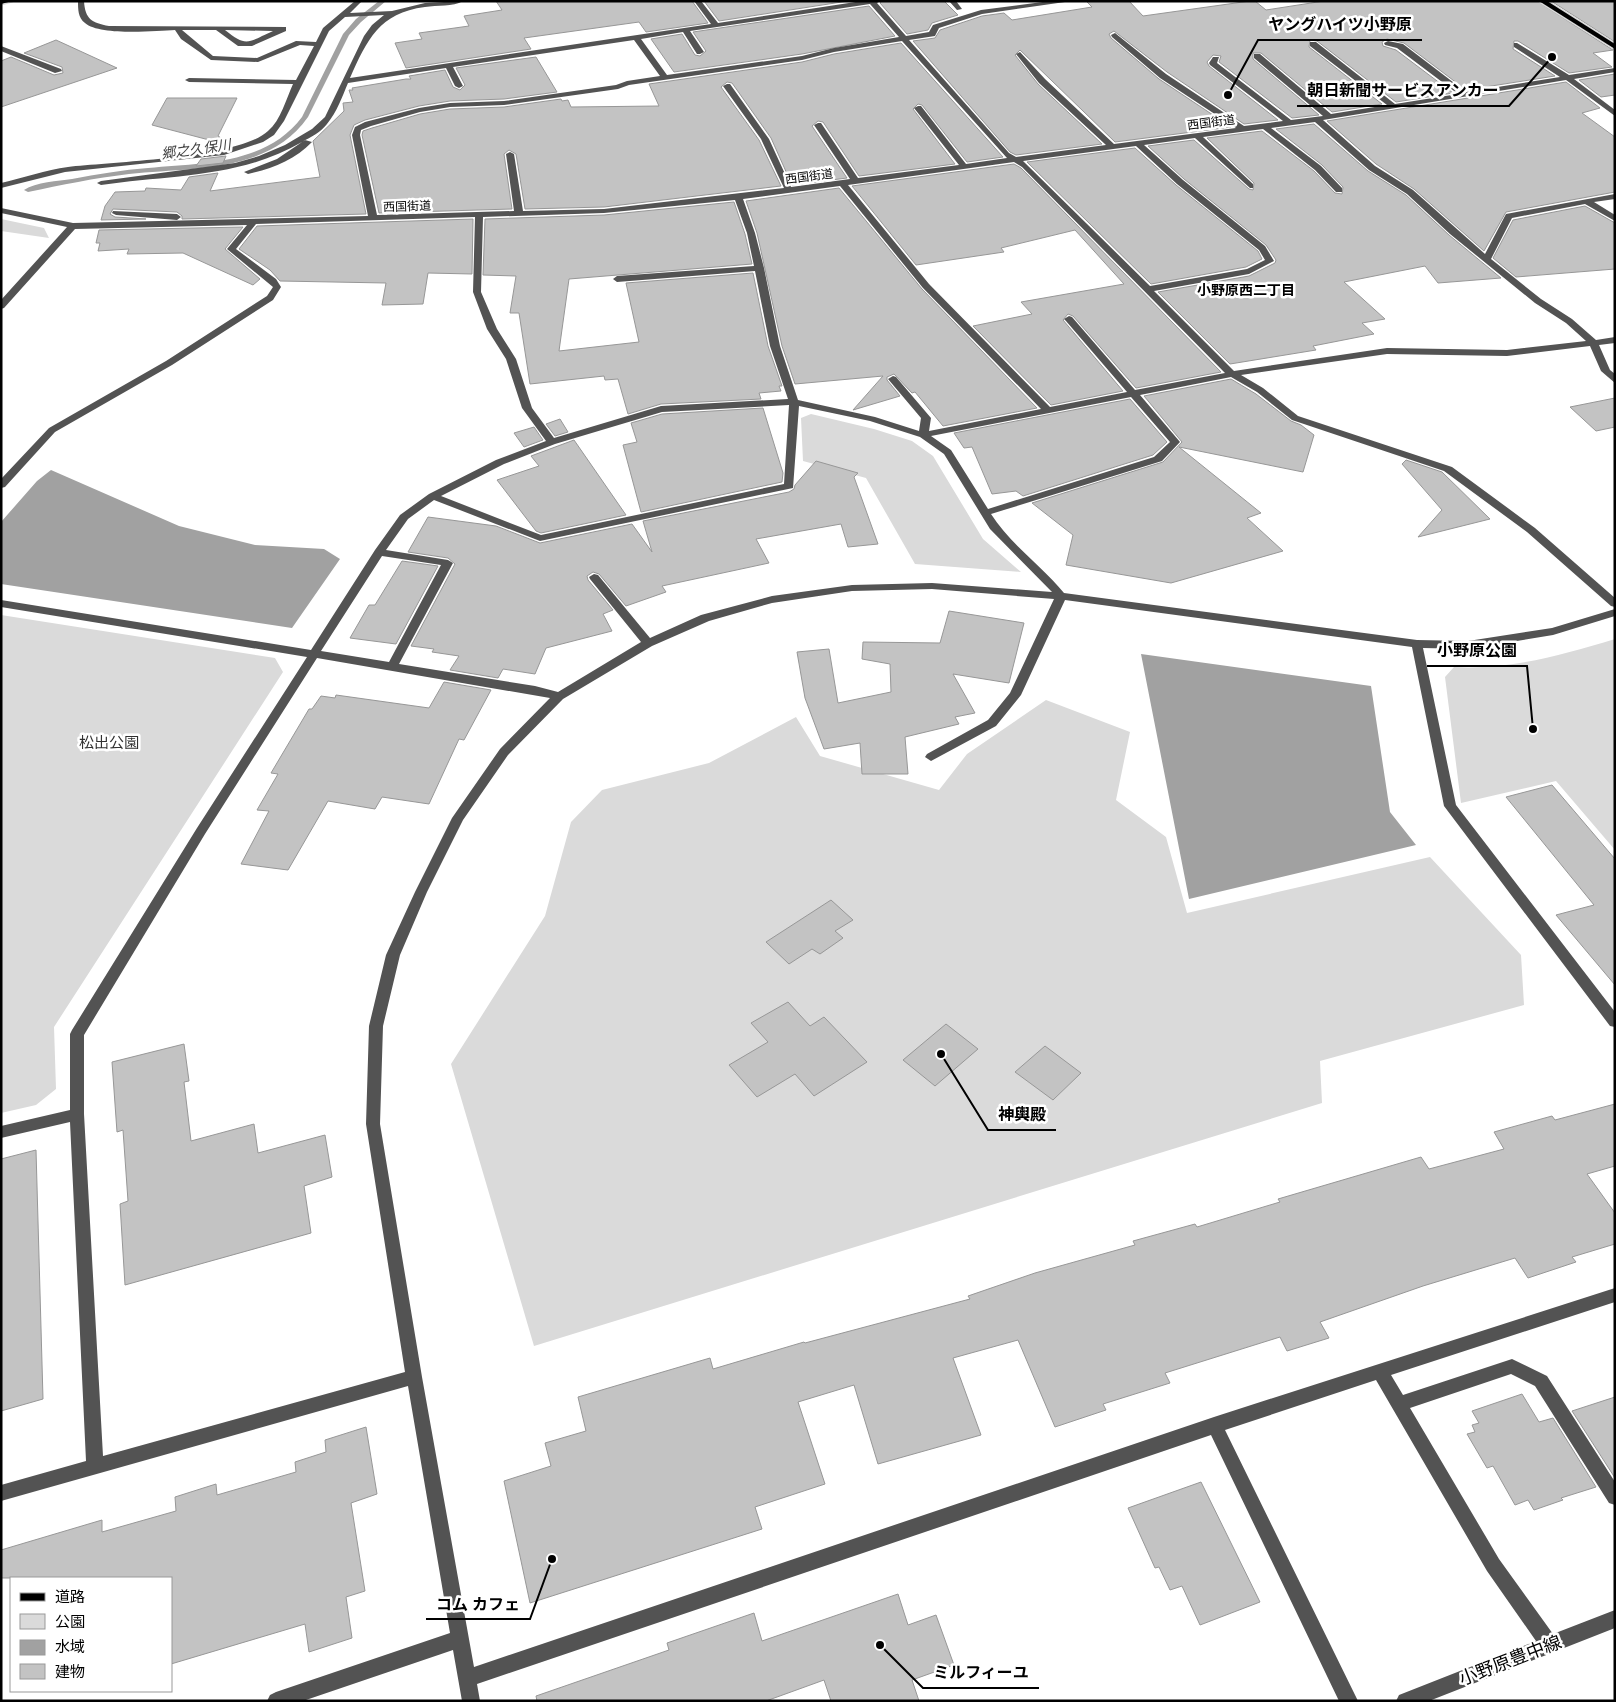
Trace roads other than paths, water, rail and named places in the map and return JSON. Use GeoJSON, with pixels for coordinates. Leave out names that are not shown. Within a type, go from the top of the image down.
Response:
{"type":"FeatureCollection","features":[{"type":"Feature","properties":{"kind":"highway"},"geometry":{"type":"LineString","coordinates":[[1,2],[8,1]]}},
{"type":"Feature","properties":{"kind":"main road"},"geometry":{"type":"LineString","coordinates":[[1542,1],[1615,47]]}},
{"type":"Feature","properties":{"kind":"street"},"geometry":{"type":"LineString","coordinates":[[80,1],[81,11],[86,21],[95,26],[282,29],[249,44],[238,44],[218,28]]}},
{"type":"Feature","properties":{"kind":"street"},"geometry":{"type":"LineString","coordinates":[[1,186],[65,170],[213,154],[240,148],[260,140],[275,129],[326,30],[346,15],[359,1]]}},
{"type":"Feature","properties":{"kind":"street"},"geometry":{"type":"LineString","coordinates":[[346,15],[392,13],[460,1]]}},
{"type":"Feature","properties":{"kind":"street"},"geometry":{"type":"LineString","coordinates":[[697,1],[716,25]]}},
{"type":"Feature","properties":{"kind":"street"},"geometry":{"type":"LineString","coordinates":[[952,1],[959,9]]}},
{"type":"Feature","properties":{"kind":"street"},"geometry":{"type":"LineString","coordinates":[[373,218],[356,136],[356,132],[362,127],[429,108],[504,103],[618,87],[626,83],[906,40],[932,34],[936,28],[981,12],[1069,1]]}},
{"type":"Feature","properties":{"kind":"street"},"geometry":{"type":"LineString","coordinates":[[346,82],[875,2],[1006,155],[1025,165],[1232,374],[1260,390],[1295,418],[1448,469],[1531,530],[1615,604]]}},
{"type":"Feature","properties":{"kind":"street"},"geometry":{"type":"LineString","coordinates":[[101,183],[231,168],[275,154],[315,131],[329,119],[367,36],[392,13]]}},
{"type":"Feature","properties":{"kind":"street"},"geometry":{"type":"LineString","coordinates":[[177,28],[184,37],[211,58],[258,60],[299,43],[318,44]]}},
{"type":"Feature","properties":{"kind":"street"},"geometry":{"type":"LineString","coordinates":[[685,30],[700,52]]}},
{"type":"Feature","properties":{"kind":"street"},"geometry":{"type":"LineString","coordinates":[[1115,35],[1163,76],[1243,129]]}},
{"type":"Feature","properties":{"kind":"street"},"geometry":{"type":"LineString","coordinates":[[636,37],[665,78]]}},
{"type":"Feature","properties":{"kind":"street"},"geometry":{"type":"LineString","coordinates":[[1388,43],[1400,46],[1465,95]]}},
{"type":"Feature","properties":{"kind":"street"},"geometry":{"type":"LineString","coordinates":[[1313,44],[1394,107]]}},
{"type":"Feature","properties":{"kind":"street"},"geometry":{"type":"LineString","coordinates":[[1517,45],[1568,77],[1615,114]]}},
{"type":"Feature","properties":{"kind":"street"},"geometry":{"type":"LineString","coordinates":[[1,48],[58,71]]}},
{"type":"Feature","properties":{"kind":"street"},"geometry":{"type":"LineString","coordinates":[[1020,54],[1042,81],[1112,146]]}},
{"type":"Feature","properties":{"kind":"street"},"geometry":{"type":"LineString","coordinates":[[1257,56],[1329,118]]}},
{"type":"Feature","properties":{"kind":"street"},"geometry":{"type":"LineString","coordinates":[[1216,59],[1213,63],[1220,70],[1252,91],[1290,123]]}},
{"type":"Feature","properties":{"kind":"street"},"geometry":{"type":"LineString","coordinates":[[450,67],[459,86]]}},
{"type":"Feature","properties":{"kind":"street","name":"西国街道"},"geometry":{"type":"LineString","coordinates":[[1,210],[73,226],[234,224],[604,211],[842,184],[1329,118],[1568,77],[1614,71]]}},
{"type":"Feature","properties":{"kind":"street"},"geometry":{"type":"LineString","coordinates":[[189,80],[298,82]]}},
{"type":"Feature","properties":{"kind":"street"},"geometry":{"type":"LineString","coordinates":[[727,86],[765,139],[788,190]]}},
{"type":"Feature","properties":{"kind":"street"},"geometry":{"type":"LineString","coordinates":[[918,108],[964,166]]}},
{"type":"Feature","properties":{"kind":"street"},"geometry":{"type":"LineString","coordinates":[[1317,119],[1372,168],[1410,192],[1454,232],[1538,301],[1569,322],[1593,342],[1606,371],[1615,380]]}},
{"type":"Feature","properties":{"kind":"street"},"geometry":{"type":"LineString","coordinates":[[818,125],[856,182]]}},
{"type":"Feature","properties":{"kind":"street"},"geometry":{"type":"LineString","coordinates":[[1264,126],[1318,168],[1339,190]]}},
{"type":"Feature","properties":{"kind":"street"},"geometry":{"type":"LineString","coordinates":[[231,168],[222,178],[279,163],[302,148],[316,134],[315,131]]}},
{"type":"Feature","properties":{"kind":"street"},"geometry":{"type":"LineString","coordinates":[[1197,135],[1250,186]]}},
{"type":"Feature","properties":{"kind":"street"},"geometry":{"type":"LineString","coordinates":[[1138,143],[1180,182],[1262,248],[1270,261],[1249,271],[1148,289]]}},
{"type":"Feature","properties":{"kind":"street"},"geometry":{"type":"LineString","coordinates":[[510,154],[519,214]]}},
{"type":"Feature","properties":{"kind":"street"},"geometry":{"type":"LineString","coordinates":[[842,184],[926,286],[1048,410]]}},
{"type":"Feature","properties":{"kind":"street"},"geometry":{"type":"LineString","coordinates":[[1487,258],[1509,216],[1615,196]]}},
{"type":"Feature","properties":{"kind":"street"},"geometry":{"type":"LineString","coordinates":[[433,496],[540,538],[789,486],[794,402],[775,346],[760,268],[751,233],[738,197]]}},
{"type":"Feature","properties":{"kind":"street"},"geometry":{"type":"LineString","coordinates":[[1586,201],[1615,219]]}},
{"type":"Feature","properties":{"kind":"street"},"geometry":{"type":"LineString","coordinates":[[116,214],[213,220],[234,224]]}},
{"type":"Feature","properties":{"kind":"street"},"geometry":{"type":"LineString","coordinates":[[479,215],[477,292],[492,328],[511,360],[527,408],[552,442]]}},
{"type":"Feature","properties":{"kind":"street"},"geometry":{"type":"LineString","coordinates":[[1,485],[52,430],[169,363],[270,298],[277,287],[273,281],[231,249],[253,223]]}},
{"type":"Feature","properties":{"kind":"street"},"geometry":{"type":"LineString","coordinates":[[1,306],[73,226]]}},
{"type":"Feature","properties":{"kind":"street"},"geometry":{"type":"LineString","coordinates":[[616,279],[760,268]]}},
{"type":"Feature","properties":{"kind":"street"},"geometry":{"type":"LineString","coordinates":[[985,513],[1158,459],[1175,442],[1069,319]]}},
{"type":"Feature","properties":{"kind":"street"},"geometry":{"type":"LineString","coordinates":[[923,434],[1232,374],[1387,351],[1507,353],[1615,340]]}},
{"type":"Feature","properties":{"kind":"street"},"geometry":{"type":"LineString","coordinates":[[893,379],[926,418],[923,434]]}},
{"type":"Feature","properties":{"kind":"street"},"geometry":{"type":"LineString","coordinates":[[95,1466],[77,1114],[77,1034],[200,831],[315,655],[379,552],[404,517],[433,496],[500,462],[552,442],[661,409],[794,402],[872,418],[923,434],[948,452],[994,527],[1048,580],[1061,596]]}},
{"type":"Feature","properties":{"kind":"street"},"geometry":{"type":"LineString","coordinates":[[379,552],[448,563],[392,667]]}},
{"type":"Feature","properties":{"kind":"street"},"geometry":{"type":"LineString","coordinates":[[594,577],[648,643]]}},
{"type":"Feature","properties":{"kind":"street"},"geometry":{"type":"LineString","coordinates":[[471,1701],[414,1377],[373,1124],[376,1026],[393,955],[421,892],[458,818],[504,752],[559,696],[648,643],[705,618],[772,600],[852,588],[932,586],[1061,596],[1417,644],[1468,645],[1553,630],[1615,612]]}},
{"type":"Feature","properties":{"kind":"street"},"geometry":{"type":"LineString","coordinates":[[931,757],[992,723],[1015,695],[1061,596]]}},
{"type":"Feature","properties":{"kind":"street"},"geometry":{"type":"LineString","coordinates":[[1,603],[535,690],[559,696]]}},
{"type":"Feature","properties":{"kind":"street"},"geometry":{"type":"LineString","coordinates":[[1417,644],[1450,806],[1615,1022]]}},
{"type":"Feature","properties":{"kind":"street"},"geometry":{"type":"LineString","coordinates":[[1,1132],[77,1114]]}},
{"type":"Feature","properties":{"kind":"street"},"geometry":{"type":"LineString","coordinates":[[467,1678],[1214,1425],[1615,1295]]}},
{"type":"Feature","properties":{"kind":"street"},"geometry":{"type":"LineString","coordinates":[[1400,1404],[1512,1366],[1541,1381],[1615,1497]]}},
{"type":"Feature","properties":{"kind":"street"},"geometry":{"type":"LineString","coordinates":[[1379,1370],[1494,1565],[1549,1644]]}},
{"type":"Feature","properties":{"kind":"street"},"geometry":{"type":"LineString","coordinates":[[1,1493],[414,1377]]}},
{"type":"Feature","properties":{"kind":"street"},"geometry":{"type":"LineString","coordinates":[[1214,1425],[1350,1701]]}},
{"type":"Feature","properties":{"kind":"street","name":"小野原豊中線"},"geometry":{"type":"LineString","coordinates":[[1405,1701],[1615,1619]]}},
{"type":"Feature","properties":{"kind":"street"},"geometry":{"type":"LineString","coordinates":[[276,1701],[460,1638]]}},
{"type":"Feature","properties":{"kind":"water"},"geometry":{"type":"Polygon","coordinates":[[[51,470],[179,526],[255,545],[324,549],[340,559],[292,628],[1,584],[1,522],[37,481],[51,470]]]}},
{"type":"Feature","properties":{"kind":"water"},"geometry":{"type":"Polygon","coordinates":[[[1141,654],[1371,686],[1390,812],[1416,845],[1189,899],[1141,654]]]}},
{"type":"Feature","properties":{"kind":"waterway","name":"郷之久保川"},"geometry":{"type":"LineString","coordinates":[[28,190],[128,172],[218,164],[263,152],[281,142],[297,128],[312,106],[339,45],[346,34],[359,20],[383,1]]}},
{"type":"Feature","properties":{"kind":"place","name":"朝日新聞サービスアンカー"},"geometry":{"type":"Point","coordinates":[1552,57]}},
{"type":"Feature","properties":{"kind":"place","name":"ヤングハイツ小野原"},"geometry":{"type":"Point","coordinates":[1228,95]}},
{"type":"Feature","properties":{"kind":"place","name":"小野原公園"},"geometry":{"type":"Point","coordinates":[1533,729]}},
{"type":"Feature","properties":{"kind":"place","name":"神輿殿"},"geometry":{"type":"Point","coordinates":[941,1054]}},
{"type":"Feature","properties":{"kind":"place","name":"コム カフェ"},"geometry":{"type":"Point","coordinates":[552,1559]}},
{"type":"Feature","properties":{"kind":"place","name":"ミルフィーユ"},"geometry":{"type":"Point","coordinates":[880,1645]}},
{"type":"Feature","properties":{"kind":"district","name":"小野原西二丁目"},"geometry":{"type":"Point","coordinates":[1246,290]}},
{"type":"Feature","properties":{"kind":"park label","name":"松出公園"},"geometry":{"type":"Point","coordinates":[109,742]}}]}
